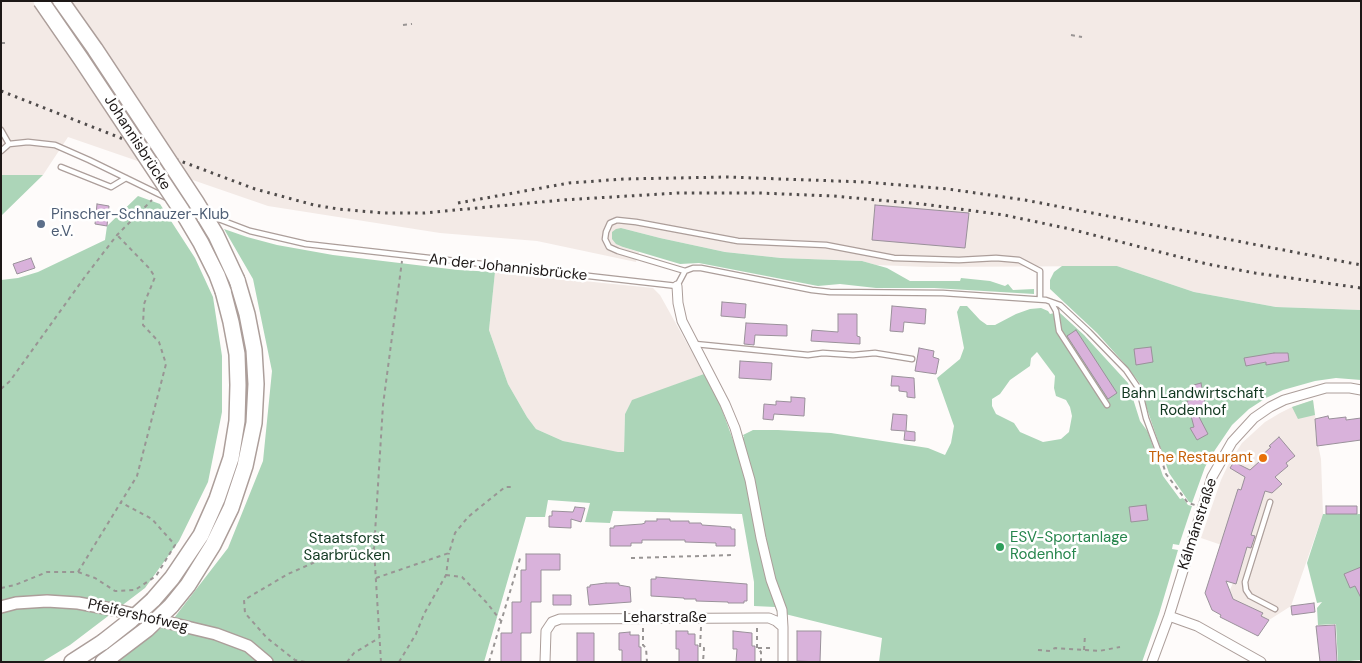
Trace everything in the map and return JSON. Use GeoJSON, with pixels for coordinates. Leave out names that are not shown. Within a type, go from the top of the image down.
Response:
{"type":"FeatureCollection","features":[{"type":"Feature","properties":{"kind":"highway","name":"Johannisbrücke"},"geometry":{"type":"LineString","coordinates":[[40,1],[81,59],[182,211],[201,243],[217,275],[231,322],[237,354],[237,421],[231,458],[217,499],[201,535],[172,578],[153,600],[103,642],[72,662]]}},
{"type":"Feature","properties":{"kind":"highway","name":"Johannisbrücke"},"geometry":{"type":"LineString","coordinates":[[61,1],[95,49],[216,235],[236,280],[247,314],[254,350],[256,384],[254,423],[245,466],[231,508],[213,545],[188,585],[171,606],[109,658]]}},
{"type":"Feature","properties":{"kind":"street"},"geometry":{"type":"LineString","coordinates":[[677,286],[682,321],[725,404],[735,428],[750,480],[771,580],[782,610],[783,662]]}},
{"type":"Feature","properties":{"kind":"street","name":"Kálmánstraße"},"geometry":{"type":"LineString","coordinates":[[1152,662],[1169,616],[1212,477],[1243,429],[1270,407],[1298,395],[1326,388],[1361,390]]}},
{"type":"Feature","properties":{"kind":"street","name":"Pfeifershofweg"},"geometry":{"type":"LineString","coordinates":[[1,607],[16,603],[47,600],[78,602],[232,639],[248,646],[267,662]]}},
{"type":"Feature","properties":{"kind":"street"},"geometry":{"type":"LineString","coordinates":[[1169,616],[1197,626],[1261,662]]}},
{"type":"Feature","properties":{"kind":"street","name":"Leharstraße"},"geometry":{"type":"LineString","coordinates":[[545,662],[546,631],[552,622],[560,619],[769,618],[783,627]]}},
{"type":"Feature","properties":{"kind":"lane"},"geometry":{"type":"LineString","coordinates":[[1,130],[9,144],[1,151]]}},
{"type":"Feature","properties":{"kind":"lane","name":"An der Johannisbrücke"},"geometry":{"type":"LineString","coordinates":[[9,144],[28,142],[55,145],[190,208],[250,231],[306,244],[677,286]]}},
{"type":"Feature","properties":{"kind":"lane"},"geometry":{"type":"LineString","coordinates":[[61,167],[111,187],[126,178]]}},
{"type":"Feature","properties":{"kind":"lane"},"geometry":{"type":"LineString","coordinates":[[1040,299],[1040,271],[1019,260],[996,258],[959,260],[894,258],[826,246],[738,241],[618,220],[610,223],[606,232],[605,239],[609,247],[685,271],[701,268],[830,292],[943,293],[1040,299],[1060,305],[1126,370],[1139,389],[1146,418],[1159,453]]}},
{"type":"Feature","properties":{"kind":"lane"},"geometry":{"type":"LineString","coordinates":[[677,286],[685,271]]}},
{"type":"Feature","properties":{"kind":"lane"},"geometry":{"type":"LineString","coordinates":[[1051,302],[1056,311],[1059,331],[1107,405]]}},
{"type":"Feature","properties":{"kind":"lane"},"geometry":{"type":"LineString","coordinates":[[693,344],[808,355],[823,353],[875,353],[912,359]]}},
{"type":"Feature","properties":{"kind":"lane"},"geometry":{"type":"LineString","coordinates":[[1270,502],[1245,582],[1246,590],[1250,596],[1274,608]]}},
{"type":"Feature","properties":{"kind":"path"},"geometry":{"type":"LineString","coordinates":[[403,25],[412,24]]}},
{"type":"Feature","properties":{"kind":"path"},"geometry":{"type":"LineString","coordinates":[[1071,35],[1082,37]]}},
{"type":"Feature","properties":{"kind":"path"},"geometry":{"type":"LineString","coordinates":[[1,389],[10,381],[117,235],[158,194]]}},
{"type":"Feature","properties":{"kind":"path"},"geometry":{"type":"LineString","coordinates":[[78,572],[137,476],[166,364],[159,342],[142,326],[144,304],[155,277],[149,268],[117,235]]}},
{"type":"Feature","properties":{"kind":"path"},"geometry":{"type":"LineString","coordinates":[[381,662],[374,550],[383,405],[403,256]]}},
{"type":"Feature","properties":{"kind":"path"},"geometry":{"type":"LineString","coordinates":[[1159,453],[1166,474],[1188,503],[1192,504]]}},
{"type":"Feature","properties":{"kind":"path"},"geometry":{"type":"LineString","coordinates":[[399,662],[416,634],[424,614],[446,575],[449,553],[455,534],[468,517],[505,487],[512,487]]}},
{"type":"Feature","properties":{"kind":"path"},"geometry":{"type":"LineString","coordinates":[[1,588],[15,585],[47,572],[78,572],[95,578],[115,591],[135,590],[156,576],[176,545],[152,519],[120,502]]}},
{"type":"Feature","properties":{"kind":"path"},"geometry":{"type":"LineString","coordinates":[[305,662],[295,660],[267,638],[244,613],[244,600],[288,574],[331,555],[374,550]]}},
{"type":"Feature","properties":{"kind":"path"},"geometry":{"type":"LineString","coordinates":[[376,578],[449,553]]}},
{"type":"Feature","properties":{"kind":"path"},"geometry":{"type":"LineString","coordinates":[[489,662],[521,555]]}},
{"type":"Feature","properties":{"kind":"path"},"geometry":{"type":"LineString","coordinates":[[631,558],[734,555]]}},
{"type":"Feature","properties":{"kind":"path"},"geometry":{"type":"LineString","coordinates":[[446,575],[462,578],[487,603],[501,622]]}},
{"type":"Feature","properties":{"kind":"path"},"geometry":{"type":"LineString","coordinates":[[643,618],[643,645],[646,648],[646,662]]}},
{"type":"Feature","properties":{"kind":"path"},"geometry":{"type":"LineString","coordinates":[[701,618],[700,648],[704,648],[703,662]]}},
{"type":"Feature","properties":{"kind":"path"},"geometry":{"type":"LineString","coordinates":[[757,618],[757,648],[761,652],[761,662]]}},
{"type":"Feature","properties":{"kind":"path"},"geometry":{"type":"LineString","coordinates":[[1084,650],[1085,635]]}},
{"type":"Feature","properties":{"kind":"path"},"geometry":{"type":"LineString","coordinates":[[347,662],[354,653],[379,637]]}},
{"type":"Feature","properties":{"kind":"path"},"geometry":{"type":"LineString","coordinates":[[1038,650],[1050,651],[1055,648],[1099,651],[1120,647]]}},
{"type":"Feature","properties":{"kind":"path"},"geometry":{"type":"LineString","coordinates":[[757,648],[783,648]]}},
{"type":"Feature","properties":{"kind":"shaded area"},"geometry":{"type":"Polygon","coordinates":[[[1,1],[1361,1],[1361,310],[1276,307],[1194,292],[1117,266],[927,267],[876,265],[862,261],[781,258],[725,252],[621,228],[623,247],[639,252],[636,262],[537,241],[440,233],[268,206],[68,137],[43,175],[1,175],[1,1]]]}},
{"type":"Feature","properties":{"kind":"shaded area"},"geometry":{"type":"Polygon","coordinates":[[[495,272],[653,288],[660,295],[704,374],[632,401],[625,414],[624,453],[595,449],[563,441],[536,429],[508,384],[489,330],[495,272]]]}},
{"type":"Feature","properties":{"kind":"shaded area"},"geometry":{"type":"Polygon","coordinates":[[[1313,400],[1317,429],[1315,430],[1321,459],[1323,514],[1291,606],[1269,620],[1261,616],[1262,613],[1233,599],[1230,590],[1245,553],[1201,538],[1221,480],[1242,443],[1265,422],[1292,407],[1313,400]]]}},
{"type":"Feature","properties":{"kind":"green space"},"geometry":{"type":"Polygon","coordinates":[[[1,175],[43,175],[1,216],[1,175]]]}},
{"type":"Feature","properties":{"kind":"green space"},"geometry":{"type":"Polygon","coordinates":[[[138,196],[160,204],[195,258],[213,297],[222,356],[222,412],[208,482],[179,541],[145,588],[70,645],[42,662],[1,662],[1,280],[18,278],[38,272],[105,240],[107,226],[138,196]]]}},
{"type":"Feature","properties":{"kind":"green space"},"geometry":{"type":"Polygon","coordinates":[[[621,228],[725,252],[781,258],[862,261],[887,268],[910,281],[960,281],[961,278],[990,281],[1005,286],[1008,284],[1013,290],[1034,289],[1034,294],[934,288],[876,288],[840,284],[818,286],[699,263],[680,264],[616,244],[612,239],[612,232],[621,228]]]}},
{"type":"Feature","properties":{"kind":"green space","name":"Staatsforst Saarbrücken"},"geometry":{"type":"Polygon","coordinates":[[[224,229],[277,245],[333,255],[458,270],[495,272],[489,330],[508,384],[527,417],[536,429],[563,441],[618,452],[624,452],[625,414],[632,400],[704,374],[720,404],[733,440],[744,437],[743,435],[753,430],[831,433],[928,448],[945,455],[951,443],[954,426],[937,378],[960,359],[964,348],[957,312],[960,306],[967,306],[987,325],[995,325],[1030,309],[1041,308],[1050,314],[1059,312],[1084,335],[1128,383],[1140,421],[1148,432],[1163,476],[1180,499],[1183,498],[1188,505],[1192,506],[1179,545],[1173,544],[1172,549],[1178,550],[1142,662],[879,662],[882,638],[777,612],[775,607],[754,606],[754,582],[742,514],[613,511],[610,523],[585,522],[590,503],[548,500],[545,517],[526,517],[484,662],[117,662],[174,618],[228,548],[263,461],[272,371],[253,279],[224,229]],[[1037,352],[1031,358],[1030,366],[1010,380],[1000,394],[992,399],[992,406],[996,414],[1014,423],[1020,432],[1043,442],[1061,439],[1069,432],[1072,416],[1066,400],[1056,396],[1054,388],[1055,376],[1037,352]]]}},
{"type":"Feature","properties":{"kind":"green space","name":"Bahn Landwirtschaft Rodenhof"},"geometry":{"type":"Polygon","coordinates":[[[1062,266],[1117,266],[1194,292],[1276,307],[1361,310],[1361,380],[1336,378],[1315,381],[1283,390],[1249,409],[1232,425],[1215,450],[1205,467],[1192,503],[1189,502],[1169,473],[1146,406],[1142,386],[1097,333],[1050,289],[1050,280],[1054,272],[1062,266]]]}},
{"type":"Feature","properties":{"kind":"green space"},"geometry":{"type":"Polygon","coordinates":[[[1313,400],[1315,415],[1298,419],[1292,407],[1313,400]]]}},
{"type":"Feature","properties":{"kind":"green space"},"geometry":{"type":"Polygon","coordinates":[[[1323,514],[1361,514],[1361,660],[1338,662],[1336,624],[1318,625],[1317,608],[1322,602],[1317,603],[1307,563],[1323,514]]]}},
{"type":"Feature","properties":{"kind":"building"},"geometry":{"type":"Polygon","coordinates":[[[97,204],[109,206],[107,226],[95,224],[97,204]]]}},
{"type":"Feature","properties":{"kind":"building"},"geometry":{"type":"Polygon","coordinates":[[[875,205],[969,213],[965,248],[872,240],[875,205]]]}},
{"type":"Feature","properties":{"kind":"building"},"geometry":{"type":"Polygon","coordinates":[[[31,258],[35,268],[17,274],[13,264],[31,258]]]}},
{"type":"Feature","properties":{"kind":"building"},"geometry":{"type":"Polygon","coordinates":[[[722,302],[746,304],[745,318],[721,316],[722,302]]]}},
{"type":"Feature","properties":{"kind":"building"},"geometry":{"type":"Polygon","coordinates":[[[892,306],[926,309],[925,324],[904,322],[903,332],[890,331],[892,306]]]}},
{"type":"Feature","properties":{"kind":"building"},"geometry":{"type":"Polygon","coordinates":[[[838,314],[857,314],[857,336],[860,337],[860,344],[811,341],[812,330],[838,332],[838,314]]]}},
{"type":"Feature","properties":{"kind":"building"},"geometry":{"type":"Polygon","coordinates":[[[746,323],[787,325],[787,336],[755,335],[754,345],[744,344],[746,323]]]}},
{"type":"Feature","properties":{"kind":"building"},"geometry":{"type":"Polygon","coordinates":[[[1076,330],[1117,393],[1108,399],[1067,336],[1076,330]]]}},
{"type":"Feature","properties":{"kind":"building"},"geometry":{"type":"Polygon","coordinates":[[[1151,347],[1153,362],[1136,365],[1134,349],[1151,347]]]}},
{"type":"Feature","properties":{"kind":"building"},"geometry":{"type":"Polygon","coordinates":[[[919,348],[934,351],[933,357],[939,359],[936,374],[915,371],[919,348]]]}},
{"type":"Feature","properties":{"kind":"building"},"geometry":{"type":"Polygon","coordinates":[[[1274,353],[1288,353],[1289,361],[1266,365],[1266,362],[1246,366],[1244,358],[1274,353]]]}},
{"type":"Feature","properties":{"kind":"building"},"geometry":{"type":"Polygon","coordinates":[[[740,361],[772,363],[771,380],[739,378],[740,361]]]}},
{"type":"Feature","properties":{"kind":"building"},"geometry":{"type":"Polygon","coordinates":[[[892,376],[914,378],[915,398],[907,397],[907,392],[899,391],[899,386],[891,386],[892,376]]]}},
{"type":"Feature","properties":{"kind":"building"},"geometry":{"type":"Polygon","coordinates":[[[1201,383],[1206,410],[1197,413],[1208,434],[1197,440],[1190,428],[1194,427],[1187,401],[1193,400],[1190,386],[1201,383]]]}},
{"type":"Feature","properties":{"kind":"building"},"geometry":{"type":"Polygon","coordinates":[[[791,397],[805,398],[804,416],[774,414],[773,420],[763,419],[764,404],[776,405],[776,401],[791,402],[791,397]]]}},
{"type":"Feature","properties":{"kind":"building"},"geometry":{"type":"Polygon","coordinates":[[[893,414],[907,415],[906,431],[915,432],[915,441],[904,440],[905,431],[891,430],[893,414]]]}},
{"type":"Feature","properties":{"kind":"building"},"geometry":{"type":"Polygon","coordinates":[[[1328,416],[1329,419],[1346,417],[1346,420],[1361,418],[1361,440],[1317,446],[1315,419],[1328,416]]]}},
{"type":"Feature","properties":{"kind":"building"},"geometry":{"type":"Polygon","coordinates":[[[1279,437],[1295,456],[1286,463],[1288,466],[1275,477],[1282,484],[1272,493],[1265,491],[1251,535],[1255,536],[1251,548],[1247,547],[1236,584],[1226,581],[1233,599],[1263,613],[1261,616],[1269,620],[1258,636],[1220,617],[1221,615],[1212,610],[1205,593],[1238,489],[1241,490],[1245,477],[1230,468],[1234,462],[1250,470],[1260,461],[1258,459],[1271,447],[1269,446],[1279,437]]]}},
{"type":"Feature","properties":{"kind":"building"},"geometry":{"type":"Polygon","coordinates":[[[1146,505],[1148,520],[1131,522],[1129,507],[1146,505]]]}},
{"type":"Feature","properties":{"kind":"building"},"geometry":{"type":"Polygon","coordinates":[[[1326,506],[1357,506],[1357,514],[1326,514],[1326,506]]]}},
{"type":"Feature","properties":{"kind":"building"},"geometry":{"type":"Polygon","coordinates":[[[575,507],[585,508],[581,522],[571,519],[571,528],[549,527],[549,516],[552,516],[552,511],[573,512],[575,507]]]}},
{"type":"Feature","properties":{"kind":"building"},"geometry":{"type":"Polygon","coordinates":[[[657,519],[731,527],[731,529],[735,529],[735,546],[716,546],[716,543],[685,542],[685,540],[642,540],[642,543],[631,543],[631,546],[610,546],[610,528],[642,524],[645,521],[657,521],[657,519]]]}},
{"type":"Feature","properties":{"kind":"building"},"geometry":{"type":"Polygon","coordinates":[[[526,554],[560,554],[560,570],[541,570],[541,602],[531,602],[531,633],[521,633],[521,662],[501,662],[501,633],[512,633],[512,602],[521,602],[521,570],[526,570],[526,554]]]}},
{"type":"Feature","properties":{"kind":"building"},"geometry":{"type":"Polygon","coordinates":[[[1361,567],[1361,598],[1355,586],[1350,588],[1344,574],[1361,567]]]}},
{"type":"Feature","properties":{"kind":"building"},"geometry":{"type":"Polygon","coordinates":[[[656,577],[747,584],[747,601],[744,601],[744,603],[728,603],[651,596],[651,579],[656,579],[656,577]]]}},
{"type":"Feature","properties":{"kind":"building"},"geometry":{"type":"Polygon","coordinates":[[[606,583],[619,583],[619,585],[630,587],[631,602],[589,605],[587,587],[606,583]]]}},
{"type":"Feature","properties":{"kind":"building"},"geometry":{"type":"Polygon","coordinates":[[[553,595],[571,595],[571,605],[553,605],[553,595]]]}},
{"type":"Feature","properties":{"kind":"building"},"geometry":{"type":"Polygon","coordinates":[[[1314,603],[1315,612],[1292,615],[1291,606],[1314,603]]]}},
{"type":"Feature","properties":{"kind":"building"},"geometry":{"type":"Polygon","coordinates":[[[1335,625],[1337,662],[1320,662],[1316,626],[1335,625]]]}},
{"type":"Feature","properties":{"kind":"building"},"geometry":{"type":"Polygon","coordinates":[[[676,631],[688,631],[688,634],[695,634],[695,645],[698,645],[698,662],[679,662],[679,649],[676,649],[676,631]]]}},
{"type":"Feature","properties":{"kind":"building"},"geometry":{"type":"Polygon","coordinates":[[[733,631],[752,633],[752,646],[755,646],[755,662],[736,662],[737,649],[733,649],[733,631]]]}},
{"type":"Feature","properties":{"kind":"building"},"geometry":{"type":"Polygon","coordinates":[[[797,631],[821,631],[820,662],[797,661],[797,631]]]}},
{"type":"Feature","properties":{"kind":"building"},"geometry":{"type":"Polygon","coordinates":[[[630,632],[630,635],[639,635],[641,662],[622,662],[622,650],[619,650],[619,633],[630,632]]]}},
{"type":"Feature","properties":{"kind":"building"},"geometry":{"type":"Polygon","coordinates":[[[577,633],[594,633],[594,662],[577,662],[577,633]]]}},
{"type":"Feature","properties":{"kind":"railway"},"geometry":{"type":"LineString","coordinates":[[1,91],[255,189],[314,205],[338,209],[383,213],[424,213],[562,200],[678,193],[759,193],[833,196],[922,204],[1004,215],[1070,229],[1207,264],[1255,273],[1361,288]]}},
{"type":"Feature","properties":{"kind":"railway"},"geometry":{"type":"LineString","coordinates":[[458,203],[569,183],[624,179],[727,177],[864,182],[948,189],[1025,200],[1361,265]]}},
{"type":"Feature","properties":{"kind":"place","name":"Pinscher-Schnauzer-Klub e.V."},"geometry":{"type":"Point","coordinates":[41,224]}},
{"type":"Feature","properties":{"kind":"place","name":"The Restaurant"},"geometry":{"type":"Point","coordinates":[1263,458]}},
{"type":"Feature","properties":{"kind":"place","name":"ESV-Sportanlage Rodenhof"},"geometry":{"type":"Point","coordinates":[1000,547]}}]}
